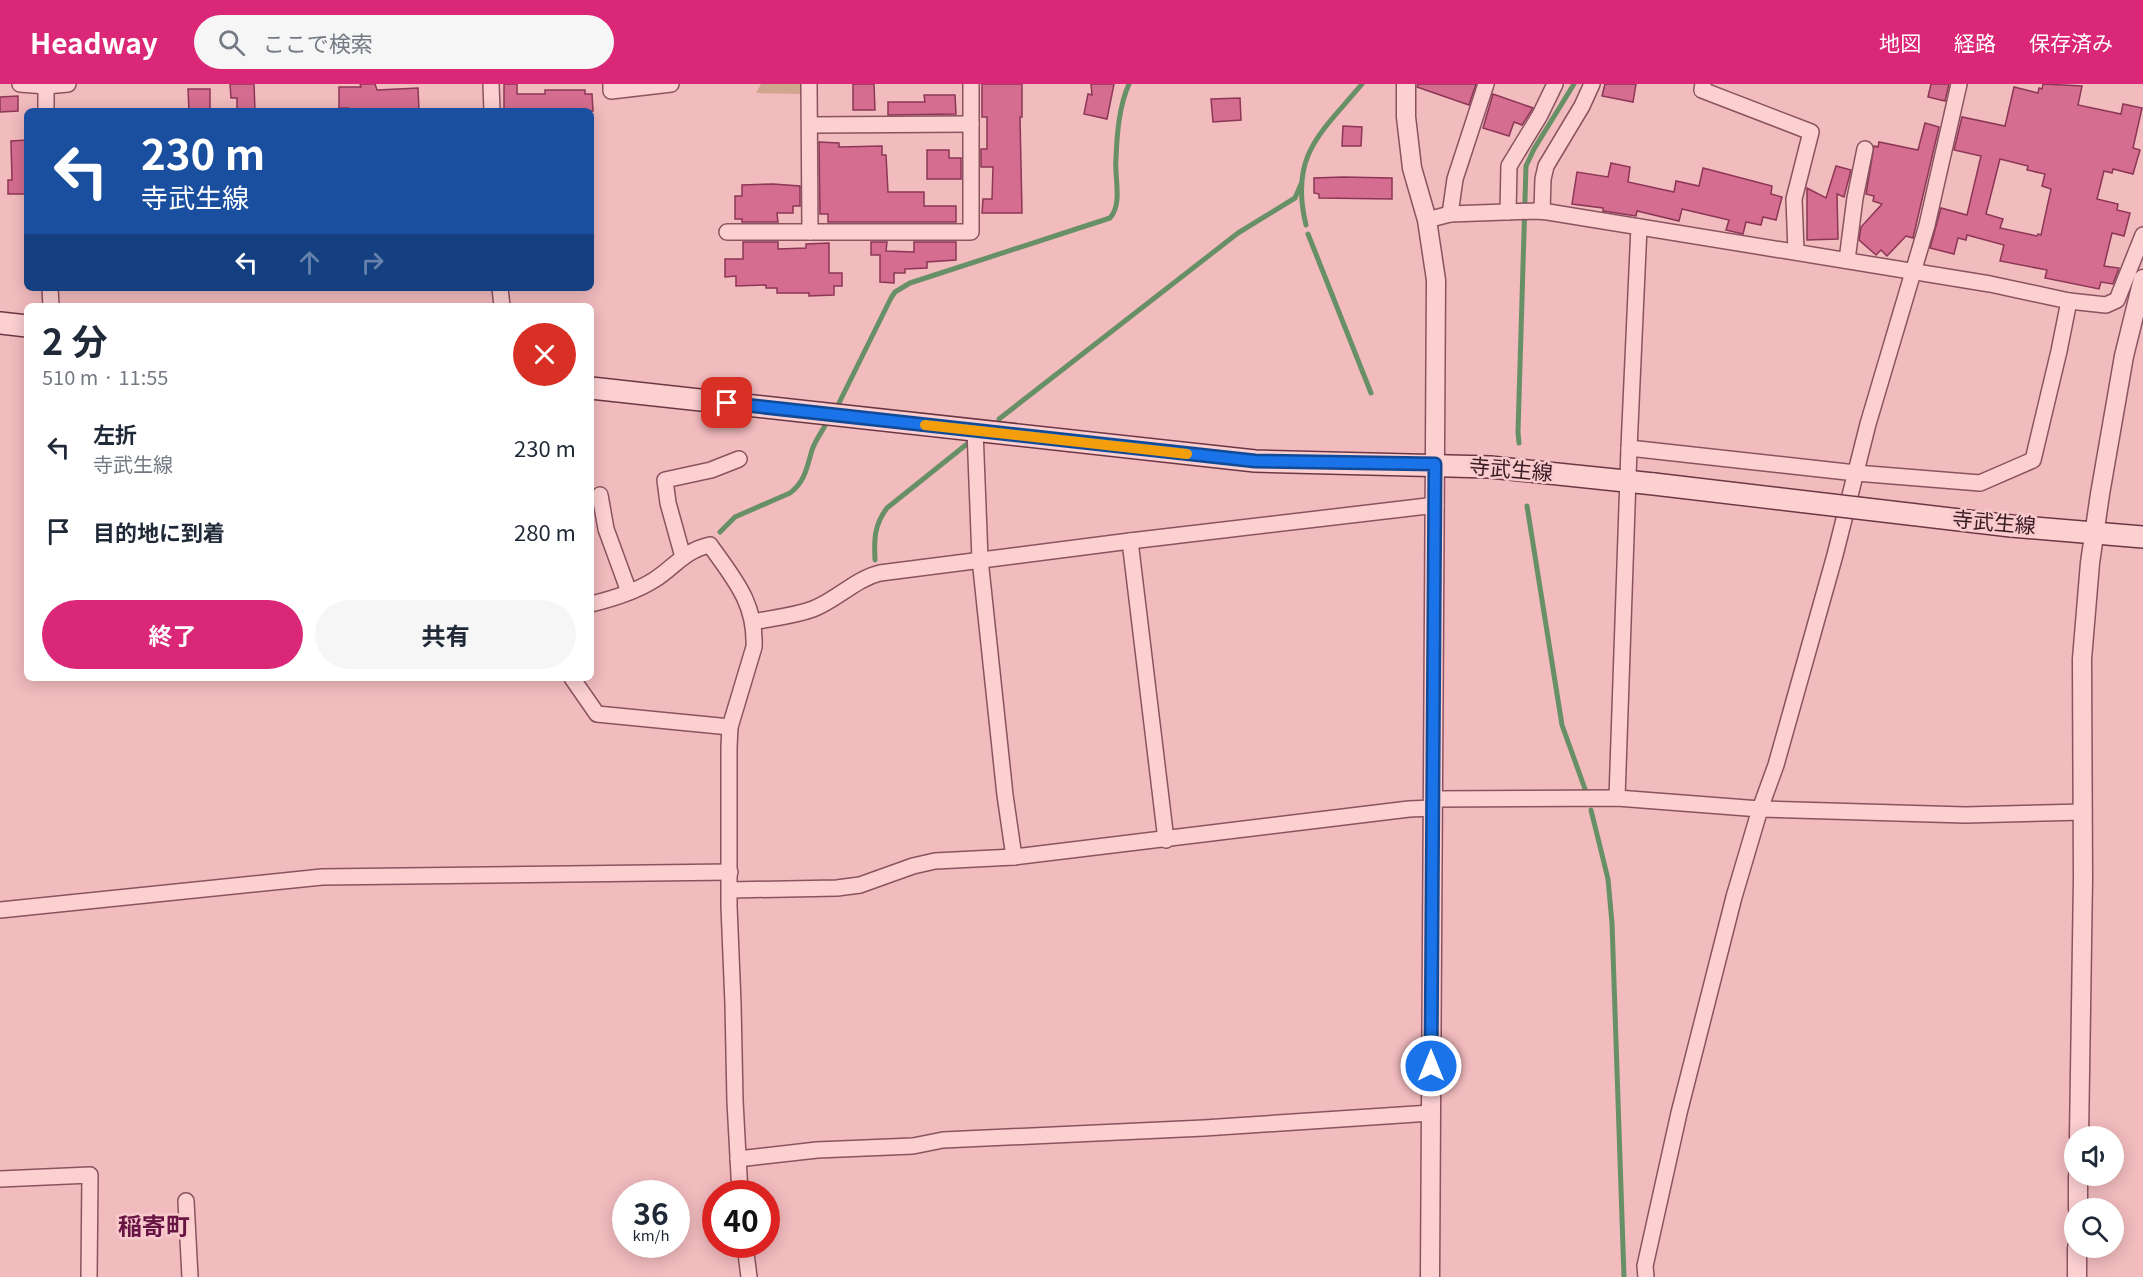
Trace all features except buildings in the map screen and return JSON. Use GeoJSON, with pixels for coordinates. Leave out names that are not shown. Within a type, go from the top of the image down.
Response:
{"type":"FeatureCollection","features":[{"type":"Feature","properties":{"kind":"main road"},"geometry":{"type":"LineString","coordinates":[[0,323],[24,326]]}},
{"type":"Feature","properties":{"kind":"main road","name":"寺武生線"},"geometry":{"type":"LineString","coordinates":[[594,388],[1255,461],[1491,467],[2011,526],[2143,537]]}},
{"type":"Feature","properties":{"kind":"street"},"geometry":{"type":"LineString","coordinates":[[20,84],[46,86],[68,84]]}},
{"type":"Feature","properties":{"kind":"street"},"geometry":{"type":"LineString","coordinates":[[491,84],[492,108]]}},
{"type":"Feature","properties":{"kind":"street"},"geometry":{"type":"LineString","coordinates":[[611,84],[611,90],[671,84]]}},
{"type":"Feature","properties":{"kind":"street"},"geometry":{"type":"LineString","coordinates":[[809,84],[810,232]]}},
{"type":"Feature","properties":{"kind":"street"},"geometry":{"type":"LineString","coordinates":[[727,232],[970,232],[971,84]]}},
{"type":"Feature","properties":{"kind":"street"},"geometry":{"type":"LineString","coordinates":[[1406,84],[1407,126],[1412,168],[1427,220],[1436,280],[1430,1277]]}},
{"type":"Feature","properties":{"kind":"street"},"geometry":{"type":"LineString","coordinates":[[1450,214],[1452,189],[1486,84]]}},
{"type":"Feature","properties":{"kind":"street"},"geometry":{"type":"LineString","coordinates":[[1510,212],[1509,166],[1540,115],[1555,84]]}},
{"type":"Feature","properties":{"kind":"street"},"geometry":{"type":"LineString","coordinates":[[1539,211],[1546,166],[1582,106],[1592,84]]}},
{"type":"Feature","properties":{"kind":"street"},"geometry":{"type":"LineString","coordinates":[[1703,84],[1702,90],[1811,132],[1794,199],[1796,251]]}},
{"type":"Feature","properties":{"kind":"street"},"geometry":{"type":"LineString","coordinates":[[1646,1277],[1645,1266],[1679,1113],[1734,897],[1760,809],[1776,765],[1926,225],[1959,84]]}},
{"type":"Feature","properties":{"kind":"street"},"geometry":{"type":"LineString","coordinates":[[46,86],[46,108]]}},
{"type":"Feature","properties":{"kind":"street"},"geometry":{"type":"LineString","coordinates":[[810,125],[971,124]]}},
{"type":"Feature","properties":{"kind":"street"},"geometry":{"type":"LineString","coordinates":[[1847,260],[1855,198],[1865,149]]}},
{"type":"Feature","properties":{"kind":"street"},"geometry":{"type":"LineString","coordinates":[[1427,220],[1450,214],[1539,211],[1796,251],[1990,284],[2069,301],[2106,305],[2117,300],[2143,235]]}},
{"type":"Feature","properties":{"kind":"street"},"geometry":{"type":"LineString","coordinates":[[1617,798],[1639,227]]}},
{"type":"Feature","properties":{"kind":"street"},"geometry":{"type":"LineString","coordinates":[[2079,1126],[2083,812],[2082,659],[2094,532],[2124,356],[2143,279]]}},
{"type":"Feature","properties":{"kind":"street"},"geometry":{"type":"LineString","coordinates":[[1629,448],[1856,473],[1980,483],[2032,460],[2069,301]]}},
{"type":"Feature","properties":{"kind":"street"},"geometry":{"type":"LineString","coordinates":[[975,430],[980,560],[1005,795],[1014,857]]}},
{"type":"Feature","properties":{"kind":"street"},"geometry":{"type":"LineString","coordinates":[[683,557],[668,502],[665,480],[711,470],[739,459]]}},
{"type":"Feature","properties":{"kind":"street"},"geometry":{"type":"LineString","coordinates":[[600,495],[606,529],[629,592]]}},
{"type":"Feature","properties":{"kind":"street"},"geometry":{"type":"LineString","coordinates":[[753,622],[813,609],[833,600],[860,581],[874,575],[1130,541],[1436,505]]}},
{"type":"Feature","properties":{"kind":"street"},"geometry":{"type":"LineString","coordinates":[[1130,541],[1166,840]]}},
{"type":"Feature","properties":{"kind":"street"},"geometry":{"type":"LineString","coordinates":[[594,603],[629,592],[653,581],[695,548],[710,545],[750,608],[754,647],[730,727],[730,890],[739,1180]]}},
{"type":"Feature","properties":{"kind":"street"},"geometry":{"type":"LineString","coordinates":[[574,681],[597,714],[730,727]]}},
{"type":"Feature","properties":{"kind":"street"},"geometry":{"type":"LineString","coordinates":[[730,890],[860,885],[913,866],[935,861],[1014,857],[1166,840],[1397,811],[1433,804],[1617,798],[1760,809],[1965,815],[2083,812]]}},
{"type":"Feature","properties":{"kind":"street"},"geometry":{"type":"LineString","coordinates":[[0,910],[322,877],[730,872]]}},
{"type":"Feature","properties":{"kind":"street"},"geometry":{"type":"LineString","coordinates":[[738,1159],[817,1150],[913,1146],[943,1140],[1204,1128],[1431,1113]]}},
{"type":"Feature","properties":{"kind":"street"},"geometry":{"type":"LineString","coordinates":[[0,1179],[90,1175],[88,1277]]}},
{"type":"Feature","properties":{"kind":"street"},"geometry":{"type":"LineString","coordinates":[[186,1201],[190,1277]]}},
{"type":"Feature","properties":{"kind":"street"},"geometry":{"type":"LineString","coordinates":[[747,1258],[749,1277]]}},
{"type":"Feature","properties":{"kind":"street"},"geometry":{"type":"LineString","coordinates":[[2077,1258],[2077,1277]]}},
{"type":"Feature","properties":{"kind":"shaded area"},"geometry":{"type":"Polygon","coordinates":[[[761,84],[801,84],[801,94],[756,93],[761,84]]]}},
{"type":"Feature","properties":{"kind":"waterway"},"geometry":{"type":"LineString","coordinates":[[836,409],[895,292],[910,283],[1110,218],[1117,198],[1116,165],[1119,120],[1129,84]]}},
{"type":"Feature","properties":{"kind":"waterway"},"geometry":{"type":"LineString","coordinates":[[1306,225],[1302,201],[1305,163],[1322,132],[1362,84]]}},
{"type":"Feature","properties":{"kind":"waterway"},"geometry":{"type":"LineString","coordinates":[[1519,443],[1526,166],[1574,84]]}},
{"type":"Feature","properties":{"kind":"waterway"},"geometry":{"type":"LineString","coordinates":[[999,419],[1238,233],[1295,198],[1301,184]]}},
{"type":"Feature","properties":{"kind":"waterway"},"geometry":{"type":"LineString","coordinates":[[1308,234],[1371,393]]}},
{"type":"Feature","properties":{"kind":"waterway"},"geometry":{"type":"LineString","coordinates":[[720,532],[735,517],[795,489],[802,479],[813,447],[826,424]]}},
{"type":"Feature","properties":{"kind":"waterway"},"geometry":{"type":"LineString","coordinates":[[875,560],[876,533],[887,508],[967,444]]}},
{"type":"Feature","properties":{"kind":"waterway"},"geometry":{"type":"LineString","coordinates":[[1527,506],[1562,725],[1585,789]]}},
{"type":"Feature","properties":{"kind":"waterway"},"geometry":{"type":"LineString","coordinates":[[1591,810],[1608,879],[1612,923],[1624,1277]]}},
{"type":"Feature","properties":{"kind":"slow traffic"},"geometry":{"type":"LineString","coordinates":[[925,425],[1187,454]]}},
{"type":"Feature","properties":{"kind":"district","name":"稲寄町"},"geometry":{"type":"Point","coordinates":[154,1227]}},
{"type":"Feature","properties":{"kind":"route"},"geometry":{"type":"LineString","coordinates":[[727,403],[1255,461],[1435,464],[1431,1066]]}}]}
